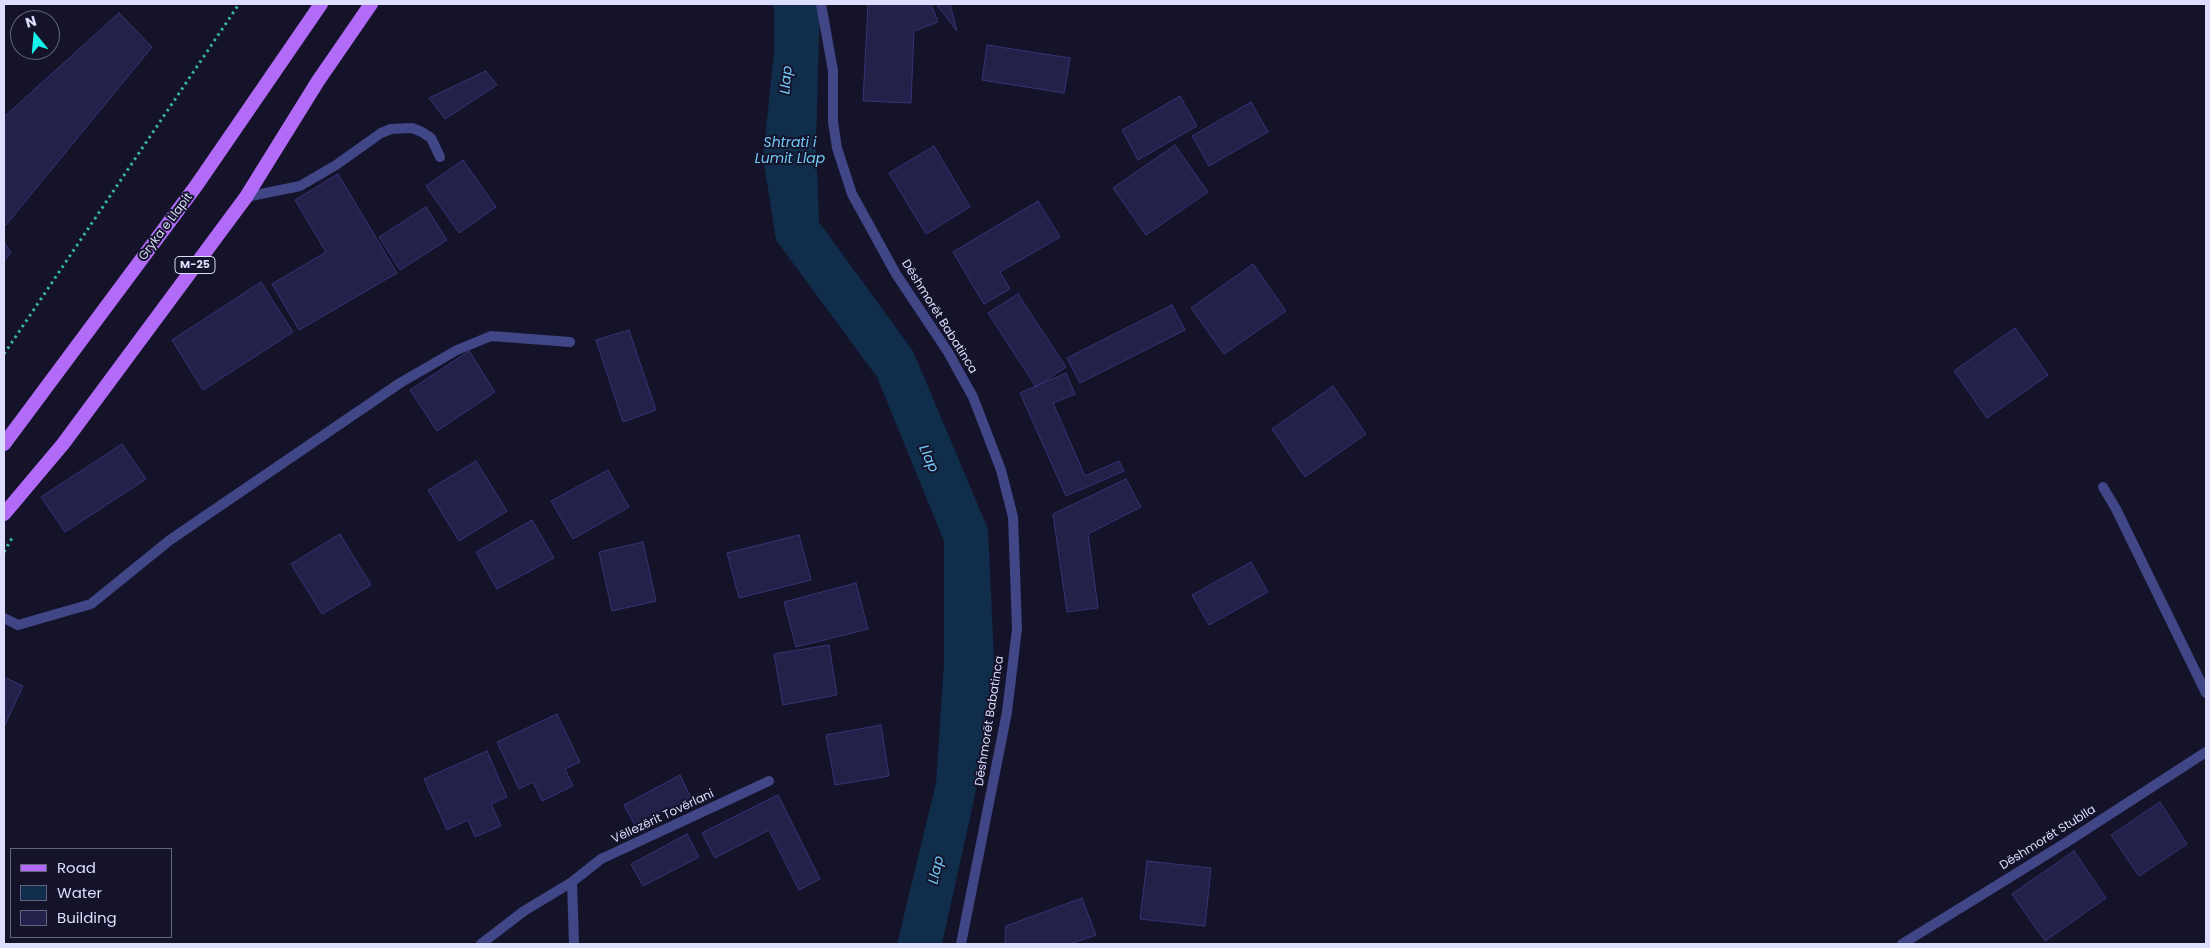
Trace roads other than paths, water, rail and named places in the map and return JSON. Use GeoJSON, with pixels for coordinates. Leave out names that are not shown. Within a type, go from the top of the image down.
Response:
{"type":"FeatureCollection","features":[{"type":"Feature","properties":{"kind":"main road","name":"Gryka e Llapit"},"geometry":{"type":"LineString","coordinates":[[4,444],[196,186],[321,4]]}},
{"type":"Feature","properties":{"kind":"main road","name":"M-25"},"geometry":{"type":"LineString","coordinates":[[4,514],[63,444],[246,197],[318,81],[371,4]]}},
{"type":"Feature","properties":{"kind":"street","name":"Dëshmorët Babatinca"},"geometry":{"type":"LineString","coordinates":[[821,4],[833,71],[832,122],[837,148],[852,194],[896,274],[948,352],[973,397],[1001,470],[1013,517],[1017,629],[1007,712],[961,944]]}},
{"type":"Feature","properties":{"kind":"street"},"geometry":{"type":"LineString","coordinates":[[246,197],[300,186],[336,165],[381,133],[391,129],[412,128],[422,132],[432,138],[440,157]]}},
{"type":"Feature","properties":{"kind":"street"},"geometry":{"type":"LineString","coordinates":[[4,618],[18,625],[91,604],[170,540],[400,384],[457,350],[491,336],[570,342]]}},
{"type":"Feature","properties":{"kind":"street"},"geometry":{"type":"LineString","coordinates":[[2103,487],[2116,509],[2206,693]]}},
{"type":"Feature","properties":{"kind":"street","name":"Dëshmorët Stublla"},"geometry":{"type":"LineString","coordinates":[[1902,944],[2067,842],[2206,752]]}},
{"type":"Feature","properties":{"kind":"street","name":"Vëllezërit Tovërlani"},"geometry":{"type":"LineString","coordinates":[[481,944],[524,911],[572,882],[601,859],[769,781]]}},
{"type":"Feature","properties":{"kind":"street"},"geometry":{"type":"LineString","coordinates":[[572,882],[574,944]]}},
{"type":"Feature","properties":{"kind":"water","name":"Shtrati i Lumit Llap"},"geometry":{"type":"Polygon","coordinates":[[[774,4],[820,4],[816,142],[819,222],[913,351],[988,529],[994,660],[975,795],[942,944],[897,944],[936,783],[944,664],[944,541],[877,377],[776,240],[763,157],[774,53],[774,4]]]}},
{"type":"Feature","properties":{"kind":"water label","name":"Llap"},"geometry":{"type":"Point","coordinates":[787,80]}},
{"type":"Feature","properties":{"kind":"water label","name":"Llap"},"geometry":{"type":"Point","coordinates":[928,459]}},
{"type":"Feature","properties":{"kind":"water label","name":"Llap"},"geometry":{"type":"Point","coordinates":[937,870]}}]}
